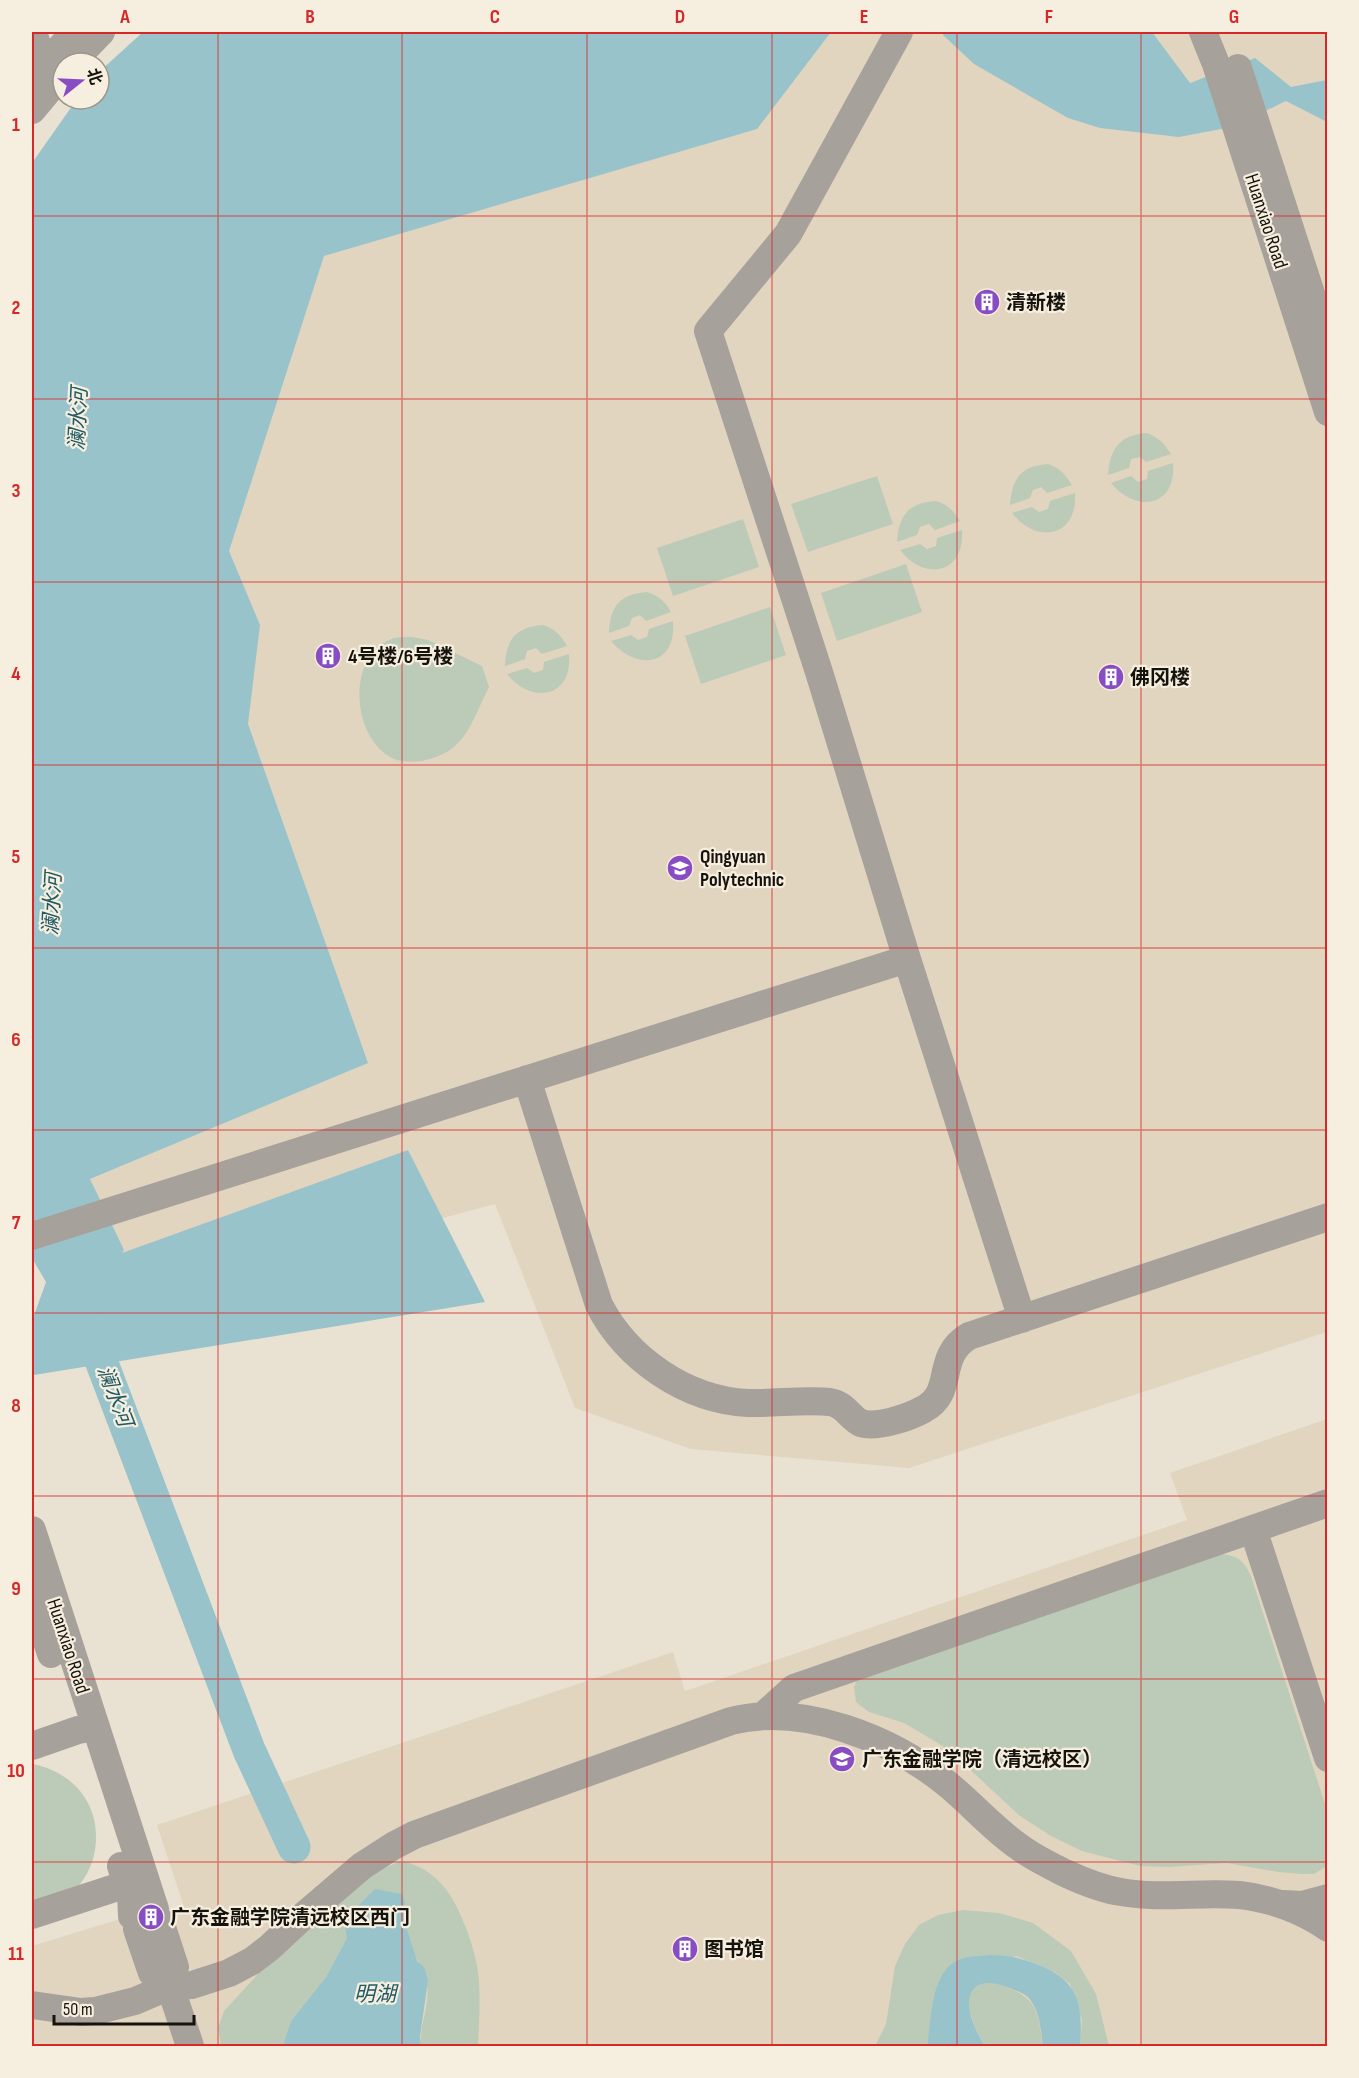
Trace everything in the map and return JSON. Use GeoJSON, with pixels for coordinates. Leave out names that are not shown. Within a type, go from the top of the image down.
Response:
{"type":"FeatureCollection","features":[{"type":"Feature","properties":{"kind":"street"},"geometry":{"type":"LineString","coordinates":[[33,32],[51,69]]}},
{"type":"Feature","properties":{"kind":"street"},"geometry":{"type":"LineString","coordinates":[[63,51],[74,32]]}},
{"type":"Feature","properties":{"kind":"street"},"geometry":{"type":"LineString","coordinates":[[77,51],[101,32]]}},
{"type":"Feature","properties":{"kind":"street"},"geometry":{"type":"LineString","coordinates":[[899,32],[788,234],[708,331],[819,672],[1022,1319]]}},
{"type":"Feature","properties":{"kind":"street","name":"Huanxiao Road"},"geometry":{"type":"LineString","coordinates":[[1203,32],[1224,50],[1328,412]]}},
{"type":"Feature","properties":{"kind":"street"},"geometry":{"type":"LineString","coordinates":[[32,110],[51,73]]}},
{"type":"Feature","properties":{"kind":"street","name":"Huanxiao Road"},"geometry":{"type":"LineString","coordinates":[[1247,126],[1328,346]]}},
{"type":"Feature","properties":{"kind":"street"},"geometry":{"type":"LineString","coordinates":[[32,1236],[907,958]]}},
{"type":"Feature","properties":{"kind":"street"},"geometry":{"type":"LineString","coordinates":[[527,1079],[598,1305],[614,1330],[633,1350],[658,1372],[676,1383],[714,1398],[732,1401],[837,1403],[860,1423],[872,1426],[921,1411],[933,1404],[943,1386],[953,1348],[969,1336],[1328,1217]]}},
{"type":"Feature","properties":{"kind":"street"},"geometry":{"type":"LineString","coordinates":[[764,1715],[794,1688],[1328,1503]]}},
{"type":"Feature","properties":{"kind":"street"},"geometry":{"type":"LineString","coordinates":[[1253,1529],[1328,1758]]}},
{"type":"Feature","properties":{"kind":"street","name":"Huanxiao Road"},"geometry":{"type":"LineString","coordinates":[[32,1530],[87,1729],[134,1877],[131,1894],[146,1919],[152,1973],[170,1986]]}},
{"type":"Feature","properties":{"kind":"street","name":"Huanxiao Road"},"geometry":{"type":"LineString","coordinates":[[32,1596],[87,1729]]}},
{"type":"Feature","properties":{"kind":"street"},"geometry":{"type":"LineString","coordinates":[[32,2005],[81,2012],[95,2011],[135,2001],[170,1986],[192,1985],[208,1981],[252,1961],[362,1866],[414,1835],[731,1721],[764,1715],[786,1716],[839,1727],[904,1753],[948,1784],[1017,1846],[1056,1869],[1093,1885],[1136,1894],[1238,1895],[1299,1912],[1328,1928]]}},
{"type":"Feature","properties":{"kind":"street"},"geometry":{"type":"LineString","coordinates":[[32,1746],[87,1729]]}},
{"type":"Feature","properties":{"kind":"street"},"geometry":{"type":"LineString","coordinates":[[32,1915],[134,1877]]}},
{"type":"Feature","properties":{"kind":"street"},"geometry":{"type":"LineString","coordinates":[[1276,1904],[1302,1905],[1328,1898]]}},
{"type":"Feature","properties":{"kind":"street"},"geometry":{"type":"LineString","coordinates":[[170,1986],[190,2046]]}},
{"type":"Feature","properties":{"kind":"shaded area","name":"Qingyuan Polytechnic"},"geometry":{"type":"Polygon","coordinates":[[[423,32],[1327,32],[1327,1332],[909,1468],[691,1449],[575,1408],[495,1204],[105,1309],[32,1171],[32,566],[423,32]]]}},
{"type":"Feature","properties":{"kind":"shaded area","name":"广东金融学院（清远校区）"},"geometry":{"type":"Polygon","coordinates":[[[1327,1419],[1327,2046],[32,2046],[32,1946],[120,1919],[124,1928],[184,1907],[157,1825],[673,1652],[685,1691],[1187,1520],[1170,1473],[1327,1419]]]}},
{"type":"Feature","properties":{"kind":"green space"},"geometry":{"type":"Polygon","coordinates":[[[1147,433],[1161,441],[1171,454],[1146,462],[1140,457],[1131,459],[1129,468],[1108,475],[1111,457],[1118,445],[1130,437],[1147,433]]]}},
{"type":"Feature","properties":{"kind":"green space"},"geometry":{"type":"Polygon","coordinates":[[[1173,463],[1173,478],[1169,489],[1162,497],[1153,501],[1143,502],[1132,499],[1121,493],[1111,483],[1131,476],[1138,482],[1147,479],[1148,471],[1173,463]]]}},
{"type":"Feature","properties":{"kind":"green space"},"geometry":{"type":"Polygon","coordinates":[[[1048,464],[1062,472],[1072,485],[1047,493],[1041,487],[1033,490],[1030,498],[1010,505],[1013,487],[1020,475],[1031,467],[1048,464]]]}},
{"type":"Feature","properties":{"kind":"green space"},"geometry":{"type":"Polygon","coordinates":[[[877,476],[893,524],[808,552],[791,504],[877,476]]]}},
{"type":"Feature","properties":{"kind":"green space"},"geometry":{"type":"Polygon","coordinates":[[[1075,493],[1074,508],[1070,519],[1054,532],[1033,530],[1012,513],[1032,507],[1039,512],[1048,509],[1050,501],[1075,493]]]}},
{"type":"Feature","properties":{"kind":"green space"},"geometry":{"type":"Polygon","coordinates":[[[936,501],[950,508],[960,521],[935,530],[929,524],[920,527],[917,535],[897,542],[900,524],[907,512],[918,504],[936,501]]]}},
{"type":"Feature","properties":{"kind":"green space"},"geometry":{"type":"Polygon","coordinates":[[[743,519],[759,567],[673,596],[657,548],[743,519]]]}},
{"type":"Feature","properties":{"kind":"green space"},"geometry":{"type":"Polygon","coordinates":[[[962,530],[961,545],[957,556],[950,564],[942,568],[921,567],[900,550],[920,544],[927,549],[936,546],[937,538],[962,530]]]}},
{"type":"Feature","properties":{"kind":"green space"},"geometry":{"type":"Polygon","coordinates":[[[906,564],[922,612],[837,641],[821,593],[906,564]]]}},
{"type":"Feature","properties":{"kind":"green space"},"geometry":{"type":"Polygon","coordinates":[[[647,592],[661,599],[671,612],[646,621],[640,615],[632,618],[629,626],[609,633],[612,615],[618,603],[630,595],[647,592]]]}},
{"type":"Feature","properties":{"kind":"green space"},"geometry":{"type":"Polygon","coordinates":[[[770,607],[786,655],[701,684],[685,636],[770,607]]]}},
{"type":"Feature","properties":{"kind":"green space"},"geometry":{"type":"Polygon","coordinates":[[[673,621],[673,636],[669,647],[653,660],[632,657],[621,651],[611,641],[631,635],[638,640],[647,637],[649,629],[673,621]]]}},
{"type":"Feature","properties":{"kind":"green space"},"geometry":{"type":"Polygon","coordinates":[[[543,625],[557,632],[567,646],[542,654],[536,648],[527,651],[525,659],[505,666],[508,648],[514,636],[526,628],[543,625]]]}},
{"type":"Feature","properties":{"kind":"green space"},"geometry":{"type":"Polygon","coordinates":[[[412,637],[428,640],[482,666],[489,687],[470,726],[455,746],[435,757],[411,762],[394,759],[380,749],[369,734],[362,717],[360,697],[361,678],[367,661],[378,647],[394,638],[412,637]]]}},
{"type":"Feature","properties":{"kind":"green space"},"geometry":{"type":"Polygon","coordinates":[[[569,654],[569,669],[565,680],[558,688],[549,692],[539,693],[528,690],[517,684],[507,674],[527,668],[534,673],[543,670],[544,662],[569,654]]]}},
{"type":"Feature","properties":{"kind":"green space"},"geometry":{"type":"Polygon","coordinates":[[[1221,1554],[1240,1560],[1251,1576],[1327,1810],[1327,1866],[1314,1874],[1278,1872],[1227,1863],[1168,1867],[1140,1866],[1082,1851],[1051,1836],[1020,1816],[948,1749],[904,1723],[869,1712],[856,1702],[854,1687],[857,1680],[1221,1554]]]}},
{"type":"Feature","properties":{"kind":"green space"},"geometry":{"type":"Polygon","coordinates":[[[32,1764],[48,1768],[74,1784],[90,1808],[95,1822],[96,1838],[91,1865],[78,1887],[65,1896],[32,1909],[32,1764]]]}},
{"type":"Feature","properties":{"kind":"green space"},"geometry":{"type":"Polygon","coordinates":[[[402,1861],[415,1865],[435,1877],[450,1894],[461,1916],[478,1972],[480,2000],[478,2046],[421,2046],[428,1994],[427,1982],[409,1941],[405,1903],[347,1938],[326,1977],[291,2021],[284,2042],[285,2046],[221,2046],[218,2028],[224,2011],[280,1950],[375,1871],[402,1861]]]}},
{"type":"Feature","properties":{"kind":"green space"},"geometry":{"type":"Polygon","coordinates":[[[963,1910],[999,1913],[1033,1923],[1071,1951],[1096,1994],[1109,2046],[1080,2046],[1082,2020],[1070,1984],[1055,1972],[1016,1956],[938,1983],[927,2046],[875,2046],[886,2024],[895,1966],[905,1944],[919,1925],[938,1915],[963,1910]]]}},
{"type":"Feature","properties":{"kind":"green space"},"geometry":{"type":"Polygon","coordinates":[[[993,1982],[1020,1994],[1033,2005],[1043,2046],[984,2046],[971,2016],[969,1997],[972,1989],[980,1984],[993,1982]]]}},
{"type":"Feature","properties":{"kind":"water"},"geometry":{"type":"Polygon","coordinates":[[[143,32],[831,32],[757,129],[324,256],[229,551],[260,625],[248,724],[368,1063],[90,1179],[124,1250],[122,1253],[408,1150],[485,1302],[34,1375],[32,1321],[46,1282],[32,1258],[32,163],[69,111],[111,111],[111,61],[143,32]]]}},
{"type":"Feature","properties":{"kind":"water"},"geometry":{"type":"Polygon","coordinates":[[[944,32],[1152,32],[1190,83],[1255,58],[1291,87],[1327,80],[1327,122],[1286,101],[1232,127],[1179,137],[1100,128],[1068,118],[974,64],[943,35],[944,32]]]}},
{"type":"Feature","properties":{"kind":"water","name":"明湖"},"geometry":{"type":"Polygon","coordinates":[[[375,1889],[402,1894],[405,1903],[405,1923],[417,1961],[424,1967],[428,1980],[420,2037],[421,2046],[285,2046],[284,2042],[291,2021],[326,1977],[347,1938],[344,1920],[375,1889]]]}},
{"type":"Feature","properties":{"kind":"water"},"geometry":{"type":"Polygon","coordinates":[[[991,1955],[1028,1961],[1054,1972],[1064,1980],[1071,1988],[1079,2008],[1080,2046],[1043,2046],[1038,2017],[1029,1998],[999,1984],[984,1983],[973,1989],[969,2002],[972,2020],[984,2046],[927,2046],[934,1998],[942,1975],[958,1960],[991,1955]]]}},
{"type":"Feature","properties":{"kind":"waterway","name":"澜水河"},"geometry":{"type":"LineString","coordinates":[[86,1321],[249,1750],[294,1847]]}},
{"type":"Feature","properties":{"kind":"place","name":"清新楼"},"geometry":{"type":"Point","coordinates":[987,302]}},
{"type":"Feature","properties":{"kind":"place","name":"4号楼/6号楼"},"geometry":{"type":"Point","coordinates":[328,656]}},
{"type":"Feature","properties":{"kind":"place","name":"佛冈楼"},"geometry":{"type":"Point","coordinates":[1111,677]}},
{"type":"Feature","properties":{"kind":"place","name":"Qingyuan Polytechnic"},"geometry":{"type":"Point","coordinates":[680,868]}},
{"type":"Feature","properties":{"kind":"place","name":"广东金融学院（清远校区）"},"geometry":{"type":"Point","coordinates":[842,1759]}},
{"type":"Feature","properties":{"kind":"place","name":"广东金融学院清远校区西门"},"geometry":{"type":"Point","coordinates":[151,1917]}},
{"type":"Feature","properties":{"kind":"place","name":"图书馆"},"geometry":{"type":"Point","coordinates":[685,1949]}}]}
